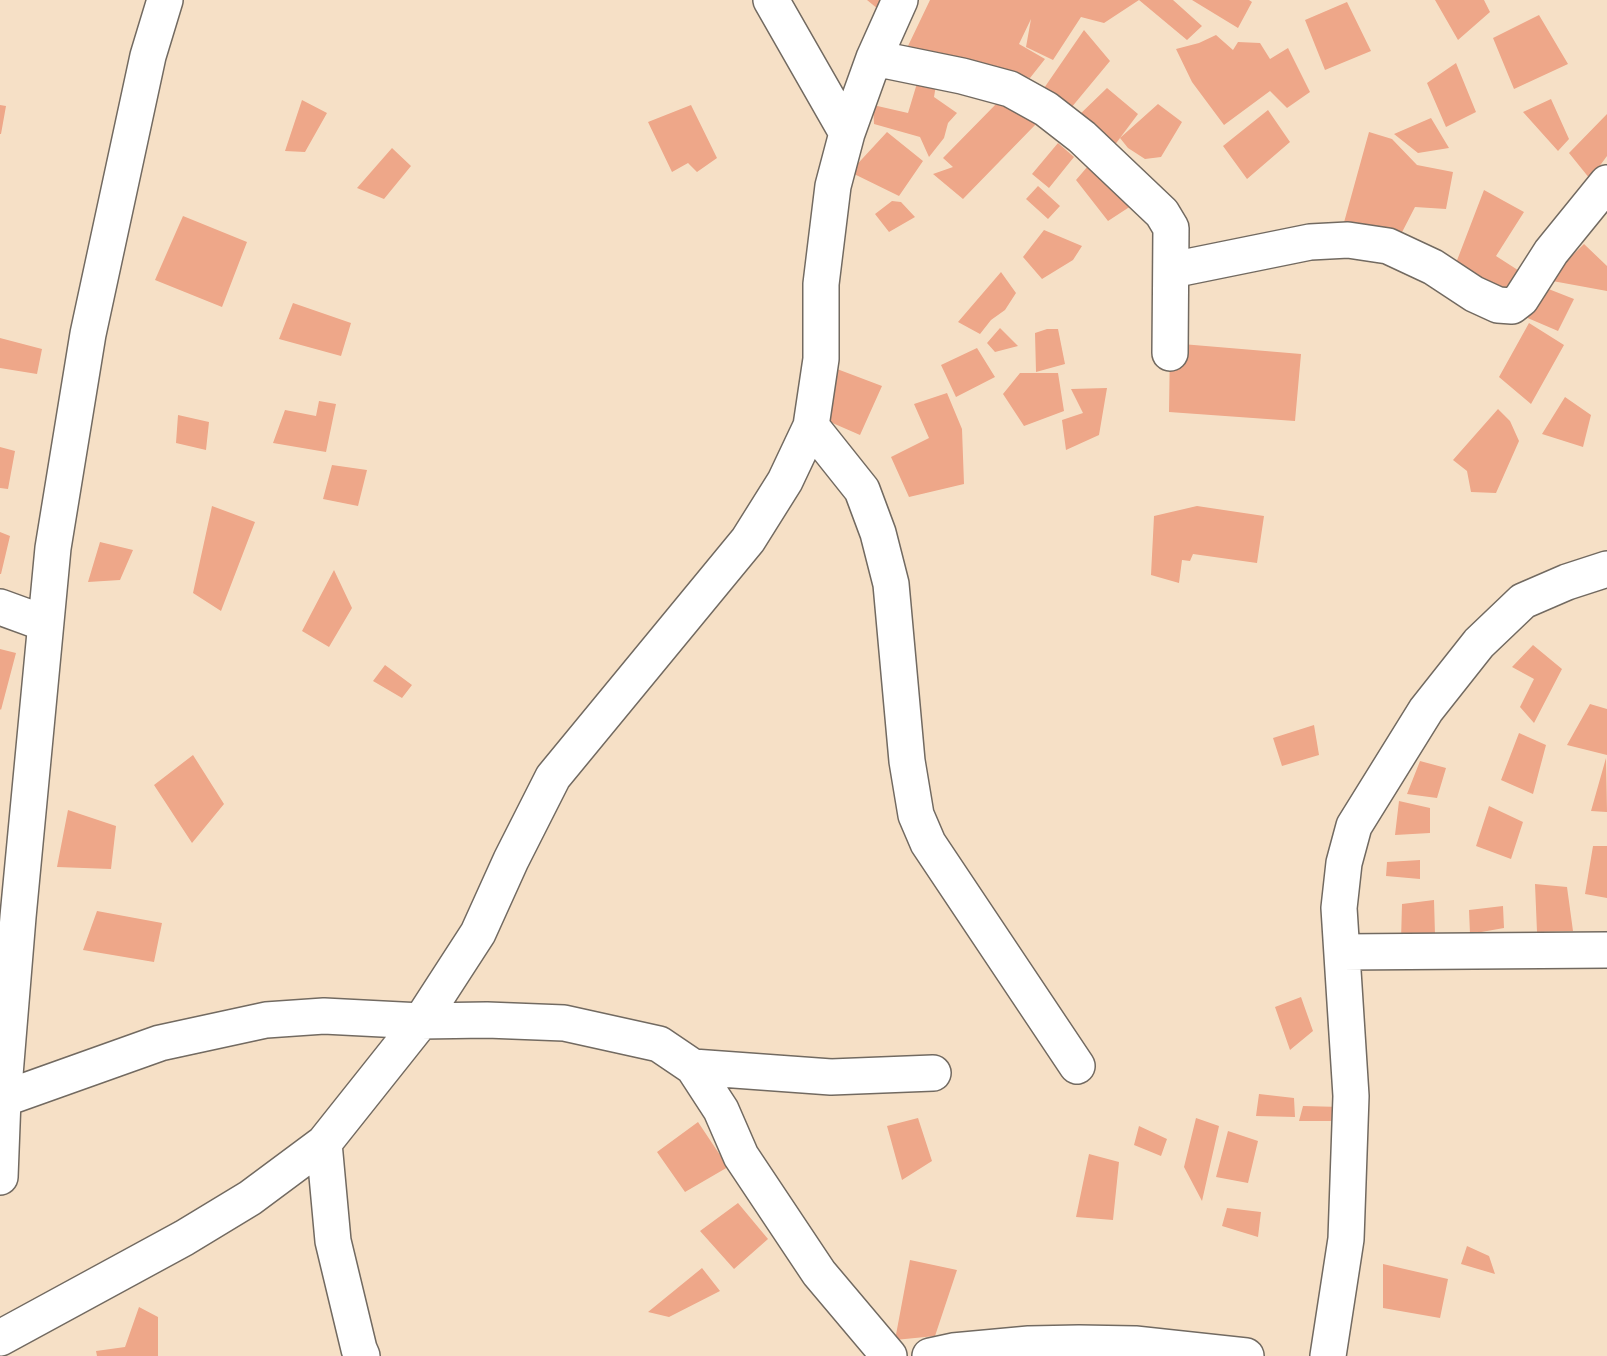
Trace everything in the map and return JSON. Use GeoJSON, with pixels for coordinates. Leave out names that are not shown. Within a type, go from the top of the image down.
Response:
{"type":"FeatureCollection","features":[{"type":"Feature","properties":{"kind":"street"},"geometry":{"type":"LineString","coordinates":[[0,1177],[2,1100],[53,548],[88,334],[148,56],[165,0]]}},
{"type":"Feature","properties":{"kind":"street"},"geometry":{"type":"LineString","coordinates":[[771,0],[847,132]]}},
{"type":"Feature","properties":{"kind":"street"},"geometry":{"type":"LineString","coordinates":[[0,1338],[206,1225],[250,1198],[324,1143],[421,1021],[478,933],[553,777],[748,540],[785,481],[811,426],[821,359],[821,284],[832,198],[847,132],[874,58],[900,0]]}},
{"type":"Feature","properties":{"kind":"street"},"geometry":{"type":"LineString","coordinates":[[874,58],[1010,89],[1046,108],[1082,137],[1163,213],[1171,229],[1170,354]]}},
{"type":"Feature","properties":{"kind":"street"},"geometry":{"type":"LineString","coordinates":[[1172,270],[1310,242],[1348,240],[1388,246],[1433,267],[1474,294],[1498,305],[1512,306],[1521,299],[1551,252],[1607,183]]}},
{"type":"Feature","properties":{"kind":"street"},"geometry":{"type":"LineString","coordinates":[[811,426],[862,490],[878,533],[891,584],[907,761],[916,815],[928,844],[1077,1066]]}},
{"type":"Feature","properties":{"kind":"street"},"geometry":{"type":"LineString","coordinates":[[1328,1356],[1346,1239],[1351,1096],[1339,908],[1344,863],[1354,826],[1426,710],[1479,643],[1523,601],[1607,569]]}},
{"type":"Feature","properties":{"kind":"street"},"geometry":{"type":"LineString","coordinates":[[0,607],[44,623]]}},
{"type":"Feature","properties":{"kind":"street"},"geometry":{"type":"LineString","coordinates":[[1342,952],[1607,950]]}},
{"type":"Feature","properties":{"kind":"street"},"geometry":{"type":"LineString","coordinates":[[2,1100],[160,1043],[266,1020],[324,1016],[421,1021],[564,1023],[659,1044],[693,1067],[721,1110],[741,1156],[819,1273],[889,1356]]}},
{"type":"Feature","properties":{"kind":"street"},"geometry":{"type":"LineString","coordinates":[[693,1067],[831,1077],[933,1073]]}},
{"type":"Feature","properties":{"kind":"street"},"geometry":{"type":"LineString","coordinates":[[324,1143],[333,1241],[362,1356]]}},
{"type":"Feature","properties":{"kind":"street"},"geometry":{"type":"LineString","coordinates":[[930,1356],[1029,1344],[1079,1343],[1135,1344],[1246,1356]]}},
{"type":"Feature","properties":{"kind":"building"},"geometry":{"type":"Polygon","coordinates":[[[867,0],[884,0],[878,9],[867,0]]]}},
{"type":"Feature","properties":{"kind":"building"},"geometry":{"type":"Polygon","coordinates":[[[930,0],[1139,0],[1104,23],[1081,17],[1053,60],[1026,47],[1031,19],[1019,44],[1045,59],[1030,78],[908,46],[930,0]]]}},
{"type":"Feature","properties":{"kind":"building"},"geometry":{"type":"Polygon","coordinates":[[[1139,0],[1173,0],[1202,26],[1187,40],[1139,0]]]}},
{"type":"Feature","properties":{"kind":"building"},"geometry":{"type":"Polygon","coordinates":[[[1192,0],[1249,0],[1252,2],[1238,28],[1192,0]]]}},
{"type":"Feature","properties":{"kind":"building"},"geometry":{"type":"Polygon","coordinates":[[[1435,0],[1484,0],[1490,12],[1458,40],[1435,0]]]}},
{"type":"Feature","properties":{"kind":"building"},"geometry":{"type":"Polygon","coordinates":[[[1347,2],[1371,51],[1325,70],[1305,20],[1347,2]]]}},
{"type":"Feature","properties":{"kind":"building"},"geometry":{"type":"Polygon","coordinates":[[[1539,15],[1568,64],[1514,89],[1493,38],[1539,15]]]}},
{"type":"Feature","properties":{"kind":"building"},"geometry":{"type":"Polygon","coordinates":[[[1084,30],[1110,61],[1071,108],[1040,94],[1084,30]]]}},
{"type":"Feature","properties":{"kind":"building"},"geometry":{"type":"Polygon","coordinates":[[[1216,35],[1233,50],[1238,42],[1260,43],[1270,59],[1288,48],[1310,92],[1287,108],[1270,91],[1224,125],[1192,82],[1176,49],[1216,35]]]}},
{"type":"Feature","properties":{"kind":"building"},"geometry":{"type":"Polygon","coordinates":[[[1456,63],[1476,112],[1446,127],[1427,83],[1456,63]]]}},
{"type":"Feature","properties":{"kind":"building"},"geometry":{"type":"Polygon","coordinates":[[[937,79],[934,97],[957,113],[948,123],[944,138],[929,157],[920,137],[874,124],[873,105],[908,113],[918,80],[937,79]]]}},
{"type":"Feature","properties":{"kind":"building"},"geometry":{"type":"Polygon","coordinates":[[[1107,88],[1138,114],[1111,150],[1076,118],[1107,88]]]}},
{"type":"Feature","properties":{"kind":"building"},"geometry":{"type":"Polygon","coordinates":[[[1551,99],[1569,139],[1558,151],[1523,112],[1551,99]]]}},
{"type":"Feature","properties":{"kind":"building"},"geometry":{"type":"Polygon","coordinates":[[[302,100],[327,113],[305,152],[285,151],[302,100]]]}},
{"type":"Feature","properties":{"kind":"building"},"geometry":{"type":"Polygon","coordinates":[[[1000,100],[1036,124],[963,199],[933,174],[953,167],[943,158],[1000,100]]]}},
{"type":"Feature","properties":{"kind":"building"},"geometry":{"type":"Polygon","coordinates":[[[1158,104],[1182,122],[1161,157],[1145,159],[1128,148],[1120,138],[1158,104]]]}},
{"type":"Feature","properties":{"kind":"building"},"geometry":{"type":"Polygon","coordinates":[[[0,105],[6,106],[1,134],[0,134],[0,105]]]}},
{"type":"Feature","properties":{"kind":"building"},"geometry":{"type":"Polygon","coordinates":[[[691,105],[717,158],[697,172],[688,163],[672,172],[648,122],[691,105]]]}},
{"type":"Feature","properties":{"kind":"building"},"geometry":{"type":"Polygon","coordinates":[[[1268,110],[1290,142],[1247,179],[1223,146],[1268,110]]]}},
{"type":"Feature","properties":{"kind":"building"},"geometry":{"type":"Polygon","coordinates":[[[1607,114],[1607,156],[1590,179],[1569,153],[1607,114]]]}},
{"type":"Feature","properties":{"kind":"building"},"geometry":{"type":"Polygon","coordinates":[[[1431,118],[1449,148],[1418,153],[1394,134],[1431,118]]]}},
{"type":"Feature","properties":{"kind":"building"},"geometry":{"type":"Polygon","coordinates":[[[887,132],[923,161],[899,196],[850,172],[887,132]]]}},
{"type":"Feature","properties":{"kind":"building"},"geometry":{"type":"Polygon","coordinates":[[[1369,132],[1392,139],[1417,165],[1453,172],[1446,209],[1415,207],[1398,240],[1343,226],[1369,132]]]}},
{"type":"Feature","properties":{"kind":"building"},"geometry":{"type":"Polygon","coordinates":[[[1058,143],[1074,157],[1049,188],[1032,174],[1058,143]]]}},
{"type":"Feature","properties":{"kind":"building"},"geometry":{"type":"Polygon","coordinates":[[[392,148],[411,166],[384,199],[357,188],[392,148]]]}},
{"type":"Feature","properties":{"kind":"building"},"geometry":{"type":"Polygon","coordinates":[[[1088,166],[1131,206],[1108,221],[1076,180],[1088,166]]]}},
{"type":"Feature","properties":{"kind":"building"},"geometry":{"type":"Polygon","coordinates":[[[1038,186],[1060,206],[1048,219],[1026,199],[1038,186]]]}},
{"type":"Feature","properties":{"kind":"building"},"geometry":{"type":"Polygon","coordinates":[[[1484,190],[1524,212],[1496,256],[1524,274],[1512,306],[1456,263],[1484,190]]]}},
{"type":"Feature","properties":{"kind":"building"},"geometry":{"type":"Polygon","coordinates":[[[892,201],[901,202],[915,217],[889,232],[875,214],[892,201]]]}},
{"type":"Feature","properties":{"kind":"building"},"geometry":{"type":"Polygon","coordinates":[[[183,216],[247,242],[222,307],[155,280],[183,216]]]}},
{"type":"Feature","properties":{"kind":"building"},"geometry":{"type":"Polygon","coordinates":[[[1044,230],[1082,246],[1073,260],[1042,279],[1023,257],[1044,230]]]}},
{"type":"Feature","properties":{"kind":"building"},"geometry":{"type":"Polygon","coordinates":[[[1584,244],[1607,266],[1607,291],[1547,280],[1584,244]]]}},
{"type":"Feature","properties":{"kind":"building"},"geometry":{"type":"Polygon","coordinates":[[[1001,272],[1016,293],[1005,310],[991,320],[980,334],[958,322],[1001,272]]]}},
{"type":"Feature","properties":{"kind":"building"},"geometry":{"type":"Polygon","coordinates":[[[1546,288],[1574,299],[1558,331],[1523,316],[1546,288]]]}},
{"type":"Feature","properties":{"kind":"building"},"geometry":{"type":"Polygon","coordinates":[[[293,303],[351,323],[341,356],[279,339],[293,303]]]}},
{"type":"Feature","properties":{"kind":"building"},"geometry":{"type":"Polygon","coordinates":[[[1529,323],[1564,345],[1531,404],[1499,377],[1529,323]]]}},
{"type":"Feature","properties":{"kind":"building"},"geometry":{"type":"Polygon","coordinates":[[[1000,328],[1018,346],[995,352],[987,343],[1000,328]]]}},
{"type":"Feature","properties":{"kind":"building"},"geometry":{"type":"Polygon","coordinates":[[[1058,329],[1065,364],[1036,372],[1035,333],[1058,329]]]}},
{"type":"Feature","properties":{"kind":"building"},"geometry":{"type":"Polygon","coordinates":[[[0,338],[42,349],[37,374],[0,368],[0,338]]]}},
{"type":"Feature","properties":{"kind":"building"},"geometry":{"type":"Polygon","coordinates":[[[1170,343],[1301,354],[1295,421],[1169,412],[1170,343]]]}},
{"type":"Feature","properties":{"kind":"building"},"geometry":{"type":"Polygon","coordinates":[[[977,348],[995,377],[956,397],[941,365],[977,348]]]}},
{"type":"Feature","properties":{"kind":"building"},"geometry":{"type":"Polygon","coordinates":[[[837,369],[882,386],[860,435],[821,418],[837,369]]]}},
{"type":"Feature","properties":{"kind":"building"},"geometry":{"type":"Polygon","coordinates":[[[1020,373],[1058,373],[1064,411],[1024,426],[1003,394],[1020,373]]]}},
{"type":"Feature","properties":{"kind":"building"},"geometry":{"type":"Polygon","coordinates":[[[1107,388],[1099,435],[1066,450],[1062,420],[1083,413],[1071,389],[1107,388]]]}},
{"type":"Feature","properties":{"kind":"building"},"geometry":{"type":"Polygon","coordinates":[[[947,393],[962,429],[964,484],[909,497],[891,457],[929,438],[914,404],[947,393]]]}},
{"type":"Feature","properties":{"kind":"building"},"geometry":{"type":"Polygon","coordinates":[[[1565,397],[1591,415],[1583,447],[1542,434],[1565,397]]]}},
{"type":"Feature","properties":{"kind":"building"},"geometry":{"type":"Polygon","coordinates":[[[319,401],[336,404],[326,452],[273,443],[285,410],[316,416],[319,401]]]}},
{"type":"Feature","properties":{"kind":"building"},"geometry":{"type":"Polygon","coordinates":[[[1498,409],[1510,421],[1519,441],[1496,493],[1471,492],[1467,471],[1453,460],[1498,409]]]}},
{"type":"Feature","properties":{"kind":"building"},"geometry":{"type":"Polygon","coordinates":[[[178,415],[209,422],[206,450],[176,443],[178,415]]]}},
{"type":"Feature","properties":{"kind":"building"},"geometry":{"type":"Polygon","coordinates":[[[0,447],[15,451],[8,489],[0,488],[0,447]]]}},
{"type":"Feature","properties":{"kind":"building"},"geometry":{"type":"Polygon","coordinates":[[[332,465],[367,470],[358,506],[323,499],[332,465]]]}},
{"type":"Feature","properties":{"kind":"building"},"geometry":{"type":"Polygon","coordinates":[[[212,506],[255,522],[221,611],[193,593],[212,506]]]}},
{"type":"Feature","properties":{"kind":"building"},"geometry":{"type":"Polygon","coordinates":[[[1197,506],[1264,516],[1257,563],[1193,554],[1190,561],[1182,560],[1179,583],[1151,575],[1154,516],[1197,506]]]}},
{"type":"Feature","properties":{"kind":"building"},"geometry":{"type":"Polygon","coordinates":[[[0,532],[10,536],[1,574],[0,574],[0,532]]]}},
{"type":"Feature","properties":{"kind":"building"},"geometry":{"type":"Polygon","coordinates":[[[100,542],[133,550],[120,580],[88,582],[100,542]]]}},
{"type":"Feature","properties":{"kind":"building"},"geometry":{"type":"Polygon","coordinates":[[[334,570],[352,608],[329,647],[302,631],[334,570]]]}},
{"type":"Feature","properties":{"kind":"building"},"geometry":{"type":"Polygon","coordinates":[[[1533,645],[1562,669],[1534,723],[1520,707],[1534,679],[1512,667],[1533,645]]]}},
{"type":"Feature","properties":{"kind":"building"},"geometry":{"type":"Polygon","coordinates":[[[0,649],[16,653],[1,710],[0,709],[0,649]]]}},
{"type":"Feature","properties":{"kind":"building"},"geometry":{"type":"Polygon","coordinates":[[[385,665],[412,685],[402,698],[373,681],[385,665]]]}},
{"type":"Feature","properties":{"kind":"building"},"geometry":{"type":"Polygon","coordinates":[[[1590,704],[1607,709],[1607,755],[1567,745],[1590,704]]]}},
{"type":"Feature","properties":{"kind":"building"},"geometry":{"type":"Polygon","coordinates":[[[1314,725],[1319,755],[1282,766],[1273,738],[1314,725]]]}},
{"type":"Feature","properties":{"kind":"building"},"geometry":{"type":"Polygon","coordinates":[[[1519,733],[1546,745],[1533,794],[1501,780],[1519,733]]]}},
{"type":"Feature","properties":{"kind":"building"},"geometry":{"type":"Polygon","coordinates":[[[193,755],[224,804],[192,843],[154,785],[193,755]]]}},
{"type":"Feature","properties":{"kind":"building"},"geometry":{"type":"Polygon","coordinates":[[[1606,758],[1607,812],[1591,811],[1606,758]]]}},
{"type":"Feature","properties":{"kind":"building"},"geometry":{"type":"Polygon","coordinates":[[[1420,761],[1446,768],[1437,798],[1407,794],[1420,761]]]}},
{"type":"Feature","properties":{"kind":"building"},"geometry":{"type":"Polygon","coordinates":[[[1399,801],[1430,808],[1430,833],[1395,835],[1399,801]]]}},
{"type":"Feature","properties":{"kind":"building"},"geometry":{"type":"Polygon","coordinates":[[[1489,806],[1523,822],[1511,859],[1476,846],[1489,806]]]}},
{"type":"Feature","properties":{"kind":"building"},"geometry":{"type":"Polygon","coordinates":[[[68,810],[116,826],[111,869],[57,867],[68,810]]]}},
{"type":"Feature","properties":{"kind":"building"},"geometry":{"type":"Polygon","coordinates":[[[1593,846],[1607,846],[1607,898],[1585,894],[1593,846]]]}},
{"type":"Feature","properties":{"kind":"building"},"geometry":{"type":"Polygon","coordinates":[[[1420,860],[1420,879],[1386,876],[1387,862],[1420,860]]]}},
{"type":"Feature","properties":{"kind":"building"},"geometry":{"type":"Polygon","coordinates":[[[1535,884],[1567,887],[1573,931],[1537,932],[1535,884]]]}},
{"type":"Feature","properties":{"kind":"building"},"geometry":{"type":"Polygon","coordinates":[[[1434,900],[1435,935],[1401,941],[1402,904],[1434,900]]]}},
{"type":"Feature","properties":{"kind":"building"},"geometry":{"type":"Polygon","coordinates":[[[1503,906],[1504,928],[1470,934],[1469,910],[1503,906]]]}},
{"type":"Feature","properties":{"kind":"building"},"geometry":{"type":"Polygon","coordinates":[[[97,911],[162,923],[154,962],[83,950],[97,911]]]}},
{"type":"Feature","properties":{"kind":"building"},"geometry":{"type":"Polygon","coordinates":[[[1301,997],[1313,1031],[1290,1050],[1275,1007],[1301,997]]]}},
{"type":"Feature","properties":{"kind":"building"},"geometry":{"type":"Polygon","coordinates":[[[1259,1094],[1294,1098],[1295,1117],[1256,1116],[1259,1094]]]}},
{"type":"Feature","properties":{"kind":"building"},"geometry":{"type":"Polygon","coordinates":[[[1303,1106],[1341,1107],[1342,1121],[1299,1121],[1303,1106]]]}},
{"type":"Feature","properties":{"kind":"building"},"geometry":{"type":"Polygon","coordinates":[[[918,1118],[932,1161],[902,1180],[887,1126],[918,1118]]]}},
{"type":"Feature","properties":{"kind":"building"},"geometry":{"type":"Polygon","coordinates":[[[1196,1118],[1219,1126],[1202,1201],[1184,1167],[1196,1118]]]}},
{"type":"Feature","properties":{"kind":"building"},"geometry":{"type":"Polygon","coordinates":[[[698,1122],[728,1167],[685,1192],[657,1152],[698,1122]]]}},
{"type":"Feature","properties":{"kind":"building"},"geometry":{"type":"Polygon","coordinates":[[[1139,1126],[1167,1139],[1161,1156],[1134,1145],[1139,1126]]]}},
{"type":"Feature","properties":{"kind":"building"},"geometry":{"type":"Polygon","coordinates":[[[1228,1131],[1258,1141],[1248,1183],[1216,1177],[1228,1131]]]}},
{"type":"Feature","properties":{"kind":"building"},"geometry":{"type":"Polygon","coordinates":[[[1089,1154],[1119,1162],[1113,1220],[1076,1217],[1089,1154]]]}},
{"type":"Feature","properties":{"kind":"building"},"geometry":{"type":"Polygon","coordinates":[[[738,1203],[768,1239],[734,1269],[700,1231],[738,1203]]]}},
{"type":"Feature","properties":{"kind":"building"},"geometry":{"type":"Polygon","coordinates":[[[1227,1208],[1261,1212],[1258,1237],[1222,1226],[1227,1208]]]}},
{"type":"Feature","properties":{"kind":"building"},"geometry":{"type":"Polygon","coordinates":[[[1467,1246],[1489,1256],[1495,1274],[1461,1264],[1467,1246]]]}},
{"type":"Feature","properties":{"kind":"building"},"geometry":{"type":"Polygon","coordinates":[[[910,1260],[957,1270],[935,1336],[895,1340],[910,1260]]]}},
{"type":"Feature","properties":{"kind":"building"},"geometry":{"type":"Polygon","coordinates":[[[1383,1264],[1448,1279],[1440,1318],[1383,1308],[1383,1264]]]}},
{"type":"Feature","properties":{"kind":"building"},"geometry":{"type":"Polygon","coordinates":[[[702,1268],[720,1291],[669,1317],[648,1312],[702,1268]]]}},
{"type":"Feature","properties":{"kind":"building"},"geometry":{"type":"Polygon","coordinates":[[[139,1307],[158,1317],[158,1356],[97,1356],[96,1351],[125,1347],[139,1307]]]}}]}
